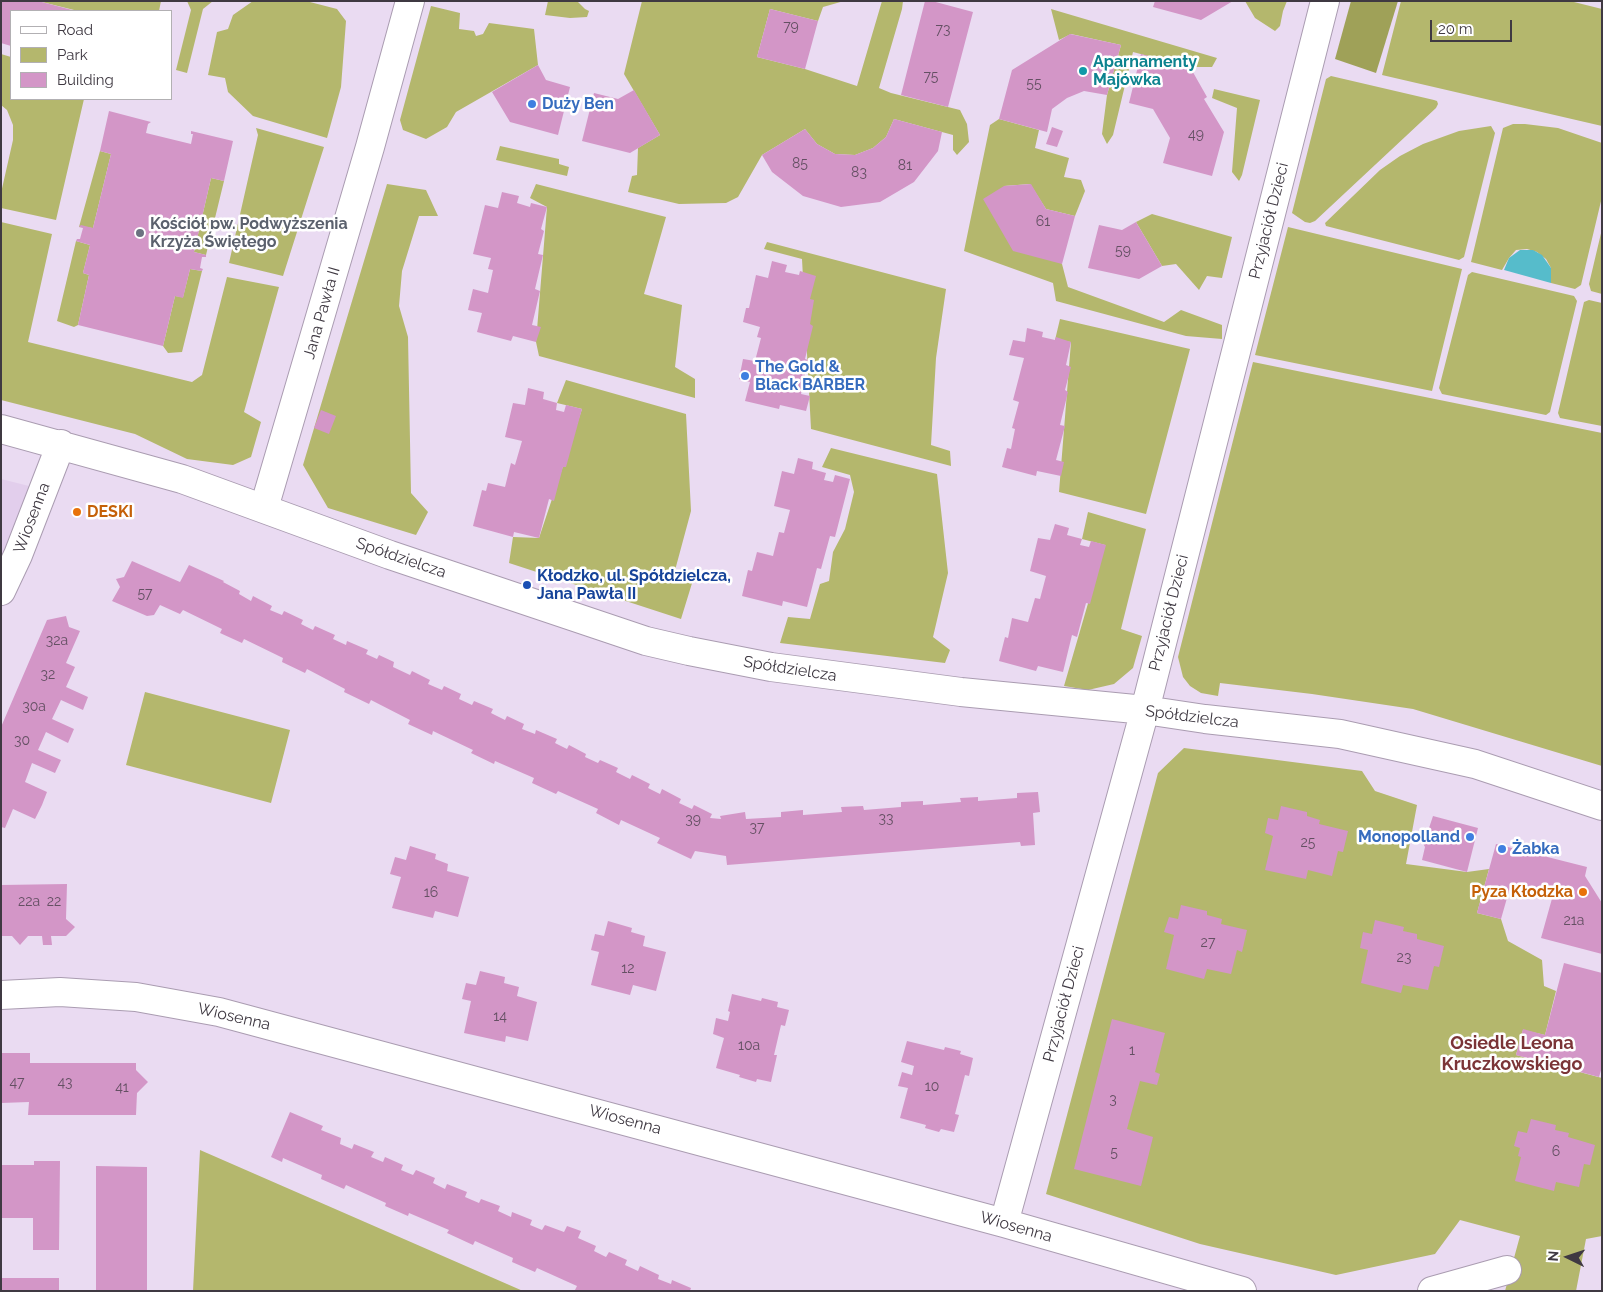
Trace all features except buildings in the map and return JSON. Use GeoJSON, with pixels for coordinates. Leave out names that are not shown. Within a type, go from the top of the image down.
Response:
{"type":"FeatureCollection","features":[{"type":"Feature","properties":{"kind":"street","name":"Jana Pawła II"},"geometry":{"type":"LineString","coordinates":[[264,508],[370,147],[410,1]]}},
{"type":"Feature","properties":{"kind":"street","name":"Przyjaciół Dzieci"},"geometry":{"type":"LineString","coordinates":[[1004,1223],[1145,710],[1325,1]]}},
{"type":"Feature","properties":{"kind":"street","name":"Spółdzielcza"},"geometry":{"type":"LineString","coordinates":[[1,429],[182,478],[390,555],[646,640],[689,652],[780,669],[961,692],[1145,710],[1205,719],[1340,734],[1475,764],[1602,806]]}},
{"type":"Feature","properties":{"kind":"street","name":"Wiosenna"},"geometry":{"type":"LineString","coordinates":[[1,591],[18,555],[61,444]]}},
{"type":"Feature","properties":{"kind":"street","name":"Wiosenna"},"geometry":{"type":"LineString","coordinates":[[1,995],[60,992],[136,997],[219,1012],[1004,1223],[1242,1291]]}},
{"type":"Feature","properties":{"kind":"street"},"geometry":{"type":"LineString","coordinates":[[1432,1291],[1507,1270]]}},
{"type":"Feature","properties":{"kind":"shaded area"},"geometry":{"type":"Polygon","coordinates":[[[1,479],[33,487],[1,558],[1,479]]]}},
{"type":"Feature","properties":{"kind":"green space"},"geometry":{"type":"Polygon","coordinates":[[[38,1],[161,1],[159,10],[74,10],[38,1]]]}},
{"type":"Feature","properties":{"kind":"green space"},"geometry":{"type":"Polygon","coordinates":[[[187,1],[213,1],[203,9],[187,73],[176,70],[191,10],[187,1]]]}},
{"type":"Feature","properties":{"kind":"green space"},"geometry":{"type":"Polygon","coordinates":[[[253,1],[306,1],[337,9],[346,21],[341,87],[327,138],[253,116],[228,92],[225,78],[208,75],[217,32],[228,29],[233,15],[253,1]]]}},
{"type":"Feature","properties":{"kind":"green space"},"geometry":{"type":"Polygon","coordinates":[[[548,1],[577,1],[589,11],[587,17],[570,18],[545,15],[548,1]]]}},
{"type":"Feature","properties":{"kind":"green space"},"geometry":{"type":"Polygon","coordinates":[[[642,1],[844,1],[823,7],[818,21],[770,9],[757,57],[805,69],[857,86],[882,1],[903,1],[879,88],[891,93],[960,110],[967,124],[969,142],[957,155],[953,150],[953,135],[894,119],[886,137],[873,148],[855,155],[835,154],[817,144],[805,129],[762,155],[738,197],[726,203],[679,204],[628,192],[632,176],[637,175],[638,148],[660,135],[624,74],[642,1]]]}},
{"type":"Feature","properties":{"kind":"green space"},"geometry":{"type":"Polygon","coordinates":[[[1245,1],[1287,1],[1280,26],[1275,31],[1255,18],[1245,1]]]}},
{"type":"Feature","properties":{"kind":"green space"},"geometry":{"type":"Polygon","coordinates":[[[1351,1],[1398,1],[1376,73],[1335,59],[1351,1]]]}},
{"type":"Feature","properties":{"kind":"green space"},"geometry":{"type":"Polygon","coordinates":[[[1401,1],[1570,1],[1602,9],[1602,126],[1382,75],[1401,1]]]}},
{"type":"Feature","properties":{"kind":"green space"},"geometry":{"type":"Polygon","coordinates":[[[431,6],[460,13],[459,29],[474,31],[476,36],[483,34],[489,23],[534,29],[538,65],[456,112],[447,127],[426,139],[403,130],[400,120],[431,6]]]}},
{"type":"Feature","properties":{"kind":"green space"},"geometry":{"type":"Polygon","coordinates":[[[1051,9],[1217,58],[1212,67],[1190,67],[1133,52],[1113,135],[1107,144],[1102,134],[1107,95],[1121,45],[1071,34],[1059,40],[1051,9]]]}},
{"type":"Feature","properties":{"kind":"green space"},"geometry":{"type":"Polygon","coordinates":[[[1,54],[10,57],[10,100],[84,100],[56,220],[1,208],[1,193],[13,140],[13,125],[7,110],[1,105],[1,54]]]}},
{"type":"Feature","properties":{"kind":"green space"},"geometry":{"type":"Polygon","coordinates":[[[1331,76],[1434,100],[1438,104],[1436,108],[1315,221],[1310,223],[1305,222],[1292,213],[1326,79],[1331,76]]]}},
{"type":"Feature","properties":{"kind":"green space"},"geometry":{"type":"Polygon","coordinates":[[[1214,89],[1260,100],[1239,181],[1232,172],[1237,108],[1212,98],[1214,89]]]}},
{"type":"Feature","properties":{"kind":"green space"},"geometry":{"type":"Polygon","coordinates":[[[999,119],[1039,130],[1035,148],[1069,158],[1064,177],[1081,180],[1085,191],[1075,216],[1046,209],[1030,184],[1004,186],[1062,264],[1068,287],[1164,322],[1181,310],[1222,325],[1222,339],[1186,336],[1056,301],[1053,283],[964,251],[990,125],[999,119]]]}},
{"type":"Feature","properties":{"kind":"green space"},"geometry":{"type":"Polygon","coordinates":[[[1513,124],[1558,128],[1602,143],[1602,197],[1581,285],[1575,289],[1551,283],[1551,268],[1546,259],[1537,252],[1527,249],[1516,250],[1502,270],[1471,262],[1503,128],[1513,124]]]}},
{"type":"Feature","properties":{"kind":"green space"},"geometry":{"type":"Polygon","coordinates":[[[1491,126],[1495,133],[1464,257],[1459,260],[1326,226],[1325,223],[1380,170],[1400,156],[1423,144],[1459,131],[1491,126]]]}},
{"type":"Feature","properties":{"kind":"green space"},"geometry":{"type":"Polygon","coordinates":[[[256,128],[324,147],[283,276],[229,263],[258,135],[256,128]]]}},
{"type":"Feature","properties":{"kind":"green space"},"geometry":{"type":"Polygon","coordinates":[[[500,146],[559,159],[559,164],[569,167],[567,176],[496,160],[500,146]]]}},
{"type":"Feature","properties":{"kind":"green space"},"geometry":{"type":"Polygon","coordinates":[[[100,151],[111,154],[93,228],[79,227],[100,151]]]}},
{"type":"Feature","properties":{"kind":"green space"},"geometry":{"type":"Polygon","coordinates":[[[211,178],[224,181],[206,255],[194,252],[211,178]]]}},
{"type":"Feature","properties":{"kind":"green space"},"geometry":{"type":"Polygon","coordinates":[[[387,184],[426,190],[438,216],[419,216],[402,271],[399,306],[408,337],[411,493],[428,512],[416,535],[328,508],[303,465],[387,184]]]}},
{"type":"Feature","properties":{"kind":"green space"},"geometry":{"type":"Polygon","coordinates":[[[536,184],[666,217],[644,294],[682,305],[675,367],[695,379],[695,398],[539,356],[536,342],[547,207],[530,198],[536,184]]]}},
{"type":"Feature","properties":{"kind":"green space"},"geometry":{"type":"Polygon","coordinates":[[[1152,214],[1232,237],[1222,278],[1207,276],[1199,290],[1176,264],[1162,266],[1136,222],[1152,214]]]}},
{"type":"Feature","properties":{"kind":"green space"},"geometry":{"type":"Polygon","coordinates":[[[1,222],[52,234],[28,342],[192,382],[202,375],[227,277],[279,287],[244,412],[261,422],[251,457],[233,465],[187,459],[135,434],[1,400],[1,222]]]}},
{"type":"Feature","properties":{"kind":"green space"},"geometry":{"type":"Polygon","coordinates":[[[1288,227],[1462,269],[1432,391],[1255,355],[1288,227]]]}},
{"type":"Feature","properties":{"kind":"green space"},"geometry":{"type":"Polygon","coordinates":[[[1602,229],[1602,294],[1591,291],[1589,284],[1602,229]]]}},
{"type":"Feature","properties":{"kind":"green space"},"geometry":{"type":"Polygon","coordinates":[[[76,241],[90,245],[83,273],[89,275],[78,325],[74,327],[57,321],[76,241]]]}},
{"type":"Feature","properties":{"kind":"green space"},"geometry":{"type":"Polygon","coordinates":[[[767,242],[946,289],[936,358],[931,445],[950,451],[951,466],[811,429],[802,259],[764,249],[767,242]]]}},
{"type":"Feature","properties":{"kind":"green space"},"geometry":{"type":"Polygon","coordinates":[[[190,269],[202,271],[182,352],[168,353],[163,346],[175,296],[183,297],[190,269]]]}},
{"type":"Feature","properties":{"kind":"green space"},"geometry":{"type":"Polygon","coordinates":[[[1472,272],[1574,296],[1577,301],[1550,412],[1546,415],[1442,394],[1439,388],[1468,275],[1472,272]]]}},
{"type":"Feature","properties":{"kind":"green space"},"geometry":{"type":"Polygon","coordinates":[[[1589,300],[1602,303],[1602,426],[1560,418],[1558,413],[1584,302],[1589,300]]]}},
{"type":"Feature","properties":{"kind":"green space"},"geometry":{"type":"Polygon","coordinates":[[[1060,319],[1190,349],[1146,514],[1059,492],[1071,342],[1055,340],[1060,319]]]}},
{"type":"Feature","properties":{"kind":"green space"},"geometry":{"type":"Polygon","coordinates":[[[1253,362],[1602,433],[1602,766],[1413,709],[1220,683],[1218,696],[1201,693],[1190,686],[1183,677],[1178,657],[1253,362]]]}},
{"type":"Feature","properties":{"kind":"green space"},"geometry":{"type":"Polygon","coordinates":[[[566,380],[686,414],[691,511],[674,574],[693,580],[681,619],[509,563],[513,537],[539,538],[582,409],[557,403],[566,380]]]}},
{"type":"Feature","properties":{"kind":"green space"},"geometry":{"type":"Polygon","coordinates":[[[831,448],[937,474],[948,573],[933,637],[950,650],[945,663],[780,643],[788,617],[810,619],[820,584],[829,581],[833,552],[845,529],[854,492],[850,475],[822,467],[831,448]]]}},
{"type":"Feature","properties":{"kind":"green space"},"geometry":{"type":"Polygon","coordinates":[[[1088,512],[1146,529],[1121,629],[1142,636],[1133,668],[1114,684],[1088,690],[1064,686],[1105,545],[1082,539],[1088,512]]]}},
{"type":"Feature","properties":{"kind":"green space"},"geometry":{"type":"Polygon","coordinates":[[[145,692],[290,730],[271,803],[126,765],[145,692]]]}},
{"type":"Feature","properties":{"kind":"green space"},"geometry":{"type":"Polygon","coordinates":[[[1184,748],[1362,771],[1375,791],[1417,805],[1406,864],[1467,872],[1489,869],[1477,913],[1501,919],[1508,941],[1542,960],[1544,986],[1556,991],[1545,1035],[1523,1030],[1516,1055],[1602,1078],[1602,1236],[1586,1239],[1576,1291],[1505,1291],[1520,1236],[1460,1220],[1435,1254],[1336,1275],[1200,1244],[1046,1194],[1158,773],[1184,748]]]}},
{"type":"Feature","properties":{"kind":"green space"},"geometry":{"type":"Polygon","coordinates":[[[200,1150],[523,1291],[193,1291],[200,1150]]]}},
{"type":"Feature","properties":{"kind":"water"},"geometry":{"type":"Polygon","coordinates":[[[1520,250],[1533,250],[1542,255],[1551,268],[1551,283],[1504,270],[1509,258],[1520,250]]]}},
{"type":"Feature","properties":{"kind":"place","name":"Aparnamenty Majówka"},"geometry":{"type":"Point","coordinates":[1083,71]}},
{"type":"Feature","properties":{"kind":"place","name":"Duży Ben"},"geometry":{"type":"Point","coordinates":[532,104]}},
{"type":"Feature","properties":{"kind":"place","name":"Kościół pw. Podwyższenia Krzyża Świętego"},"geometry":{"type":"Point","coordinates":[140,233]}},
{"type":"Feature","properties":{"kind":"place","name":"The Gold & Black BARBER"},"geometry":{"type":"Point","coordinates":[745,376]}},
{"type":"Feature","properties":{"kind":"place","name":"DESKI"},"geometry":{"type":"Point","coordinates":[77,512]}},
{"type":"Feature","properties":{"kind":"place","name":"Kłodzko, ul. Spółdzielcza, Jana Pawła II"},"geometry":{"type":"Point","coordinates":[527,585]}},
{"type":"Feature","properties":{"kind":"place","name":"Monopolland"},"geometry":{"type":"Point","coordinates":[1470,837]}},
{"type":"Feature","properties":{"kind":"place","name":"Żabka"},"geometry":{"type":"Point","coordinates":[1502,849]}},
{"type":"Feature","properties":{"kind":"place","name":"Pyza Kłodzka"},"geometry":{"type":"Point","coordinates":[1583,892]}},
{"type":"Feature","properties":{"kind":"district","name":"Osiedle Leona Kruczkowskiego"},"geometry":{"type":"Point","coordinates":[1512,1054]}}]}
